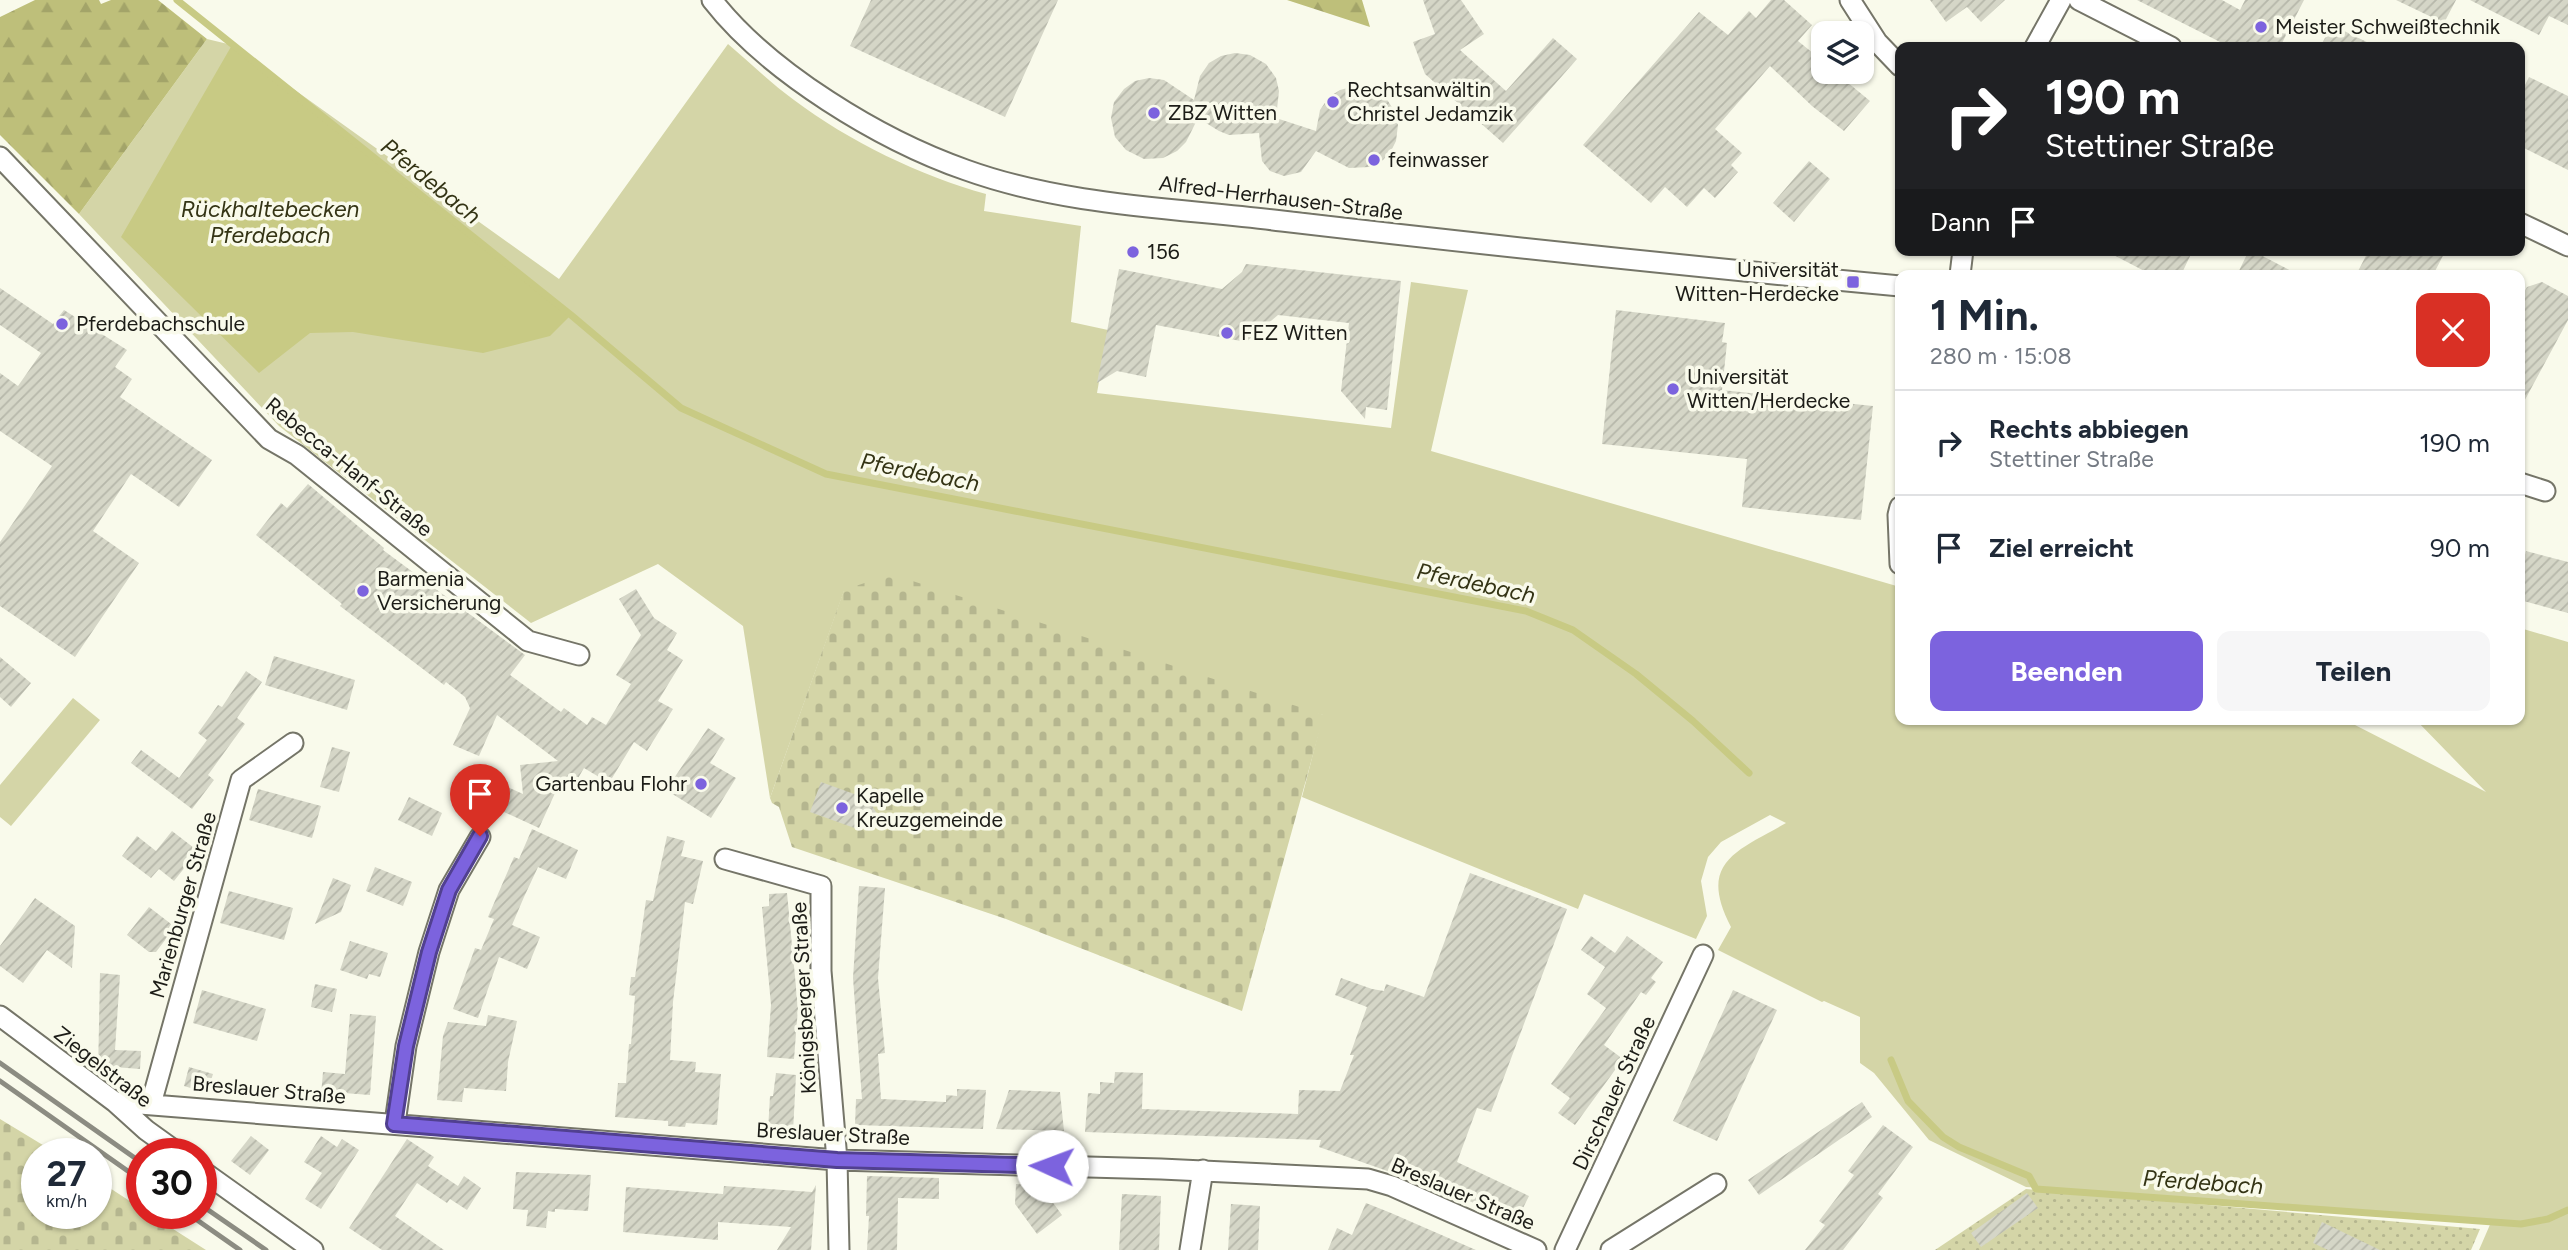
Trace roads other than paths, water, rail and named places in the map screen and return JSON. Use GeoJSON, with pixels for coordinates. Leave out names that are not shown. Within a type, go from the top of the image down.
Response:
{"type":"FeatureCollection","features":[{"type":"Feature","properties":{"kind":"street","name":"Alfred-Herrhausen-Straße"},"geometry":{"type":"LineString","coordinates":[[712,0],[762,50],[851,115],[920,151],[966,170],[1013,184],[1103,201],[1397,235],[1895,285]]}},
{"type":"Feature","properties":{"kind":"street"},"geometry":{"type":"LineString","coordinates":[[1850,0],[1877,42],[1895,61]]}},
{"type":"Feature","properties":{"kind":"street"},"geometry":{"type":"LineString","coordinates":[[2038,42],[2061,0]]}},
{"type":"Feature","properties":{"kind":"street"},"geometry":{"type":"LineString","coordinates":[[2079,0],[2161,42]]}},
{"type":"Feature","properties":{"kind":"street","name":"Rebecca-Hanf-Straße"},"geometry":{"type":"LineString","coordinates":[[0,157],[269,439],[297,455],[528,641],[579,655]]}},
{"type":"Feature","properties":{"kind":"street"},"geometry":{"type":"LineString","coordinates":[[2525,225],[2568,246]]}},
{"type":"Feature","properties":{"kind":"street"},"geometry":{"type":"LineString","coordinates":[[2525,485],[2544,491]]}},
{"type":"Feature","properties":{"kind":"street","name":"Marienburger Straße"},"geometry":{"type":"LineString","coordinates":[[151,1104],[241,780],[293,743]]}},
{"type":"Feature","properties":{"kind":"street"},"geometry":{"type":"LineString","coordinates":[[394,1124],[406,1046],[429,952],[449,890],[480,836]]}},
{"type":"Feature","properties":{"kind":"street","name":"Königsberger Straße"},"geometry":{"type":"LineString","coordinates":[[725,859],[821,886],[821,971],[837,1160],[839,1250]]}},
{"type":"Feature","properties":{"kind":"street","name":"Dirschauer Straße"},"geometry":{"type":"LineString","coordinates":[[1565,1250],[1703,955]]}},
{"type":"Feature","properties":{"kind":"street","name":"Ziegelstraße"},"geometry":{"type":"LineString","coordinates":[[0,1016],[115,1102],[157,1138]]}},
{"type":"Feature","properties":{"kind":"street","name":"Breslauer Straße"},"geometry":{"type":"LineString","coordinates":[[115,1102],[837,1160],[1203,1170],[1380,1181],[1536,1250]]}},
{"type":"Feature","properties":{"kind":"street"},"geometry":{"type":"LineString","coordinates":[[1190,1250],[1203,1170]]}},
{"type":"Feature","properties":{"kind":"street"},"geometry":{"type":"LineString","coordinates":[[217,1182],[313,1250]]}},
{"type":"Feature","properties":{"kind":"street"},"geometry":{"type":"LineString","coordinates":[[1611,1250],[1716,1184]]}},
{"type":"Feature","properties":{"kind":"water","name":"Rückhaltebecken Pferdebach"},"geometry":{"type":"Polygon","coordinates":[[[232,45],[571,315],[550,336],[483,353],[353,332],[310,333],[259,373],[121,237],[232,45]]]}},
{"type":"Feature","properties":{"kind":"waterway","name":"Pferdebach"},"geometry":{"type":"LineString","coordinates":[[177,0],[571,315],[681,408],[826,474],[1526,611],[1573,630],[1636,674],[1693,721],[1749,773]]}},
{"type":"Feature","properties":{"kind":"waterway","name":"Pferdebach"},"geometry":{"type":"LineString","coordinates":[[1891,1060],[1908,1101],[1943,1137],[1959,1147],[2029,1176],[2036,1189],[2521,1224],[2548,1219],[2568,1210]]}},
{"type":"Feature","properties":{"kind":"railway"},"geometry":{"type":"LineString","coordinates":[[0,1063],[126,1152]]}},
{"type":"Feature","properties":{"kind":"railway"},"geometry":{"type":"LineString","coordinates":[[0,1081],[126,1170]]}},
{"type":"Feature","properties":{"kind":"railway"},"geometry":{"type":"LineString","coordinates":[[217,1216],[266,1250]]}},
{"type":"Feature","properties":{"kind":"railway"},"geometry":{"type":"LineString","coordinates":[[210,1229],[240,1250]]}},
{"type":"Feature","properties":{"kind":"place","name":"Meister Schweißtechnik"},"geometry":{"type":"Point","coordinates":[2261,27]}},
{"type":"Feature","properties":{"kind":"place","name":"Rechtsanwältin Christel Jedamzik"},"geometry":{"type":"Point","coordinates":[1333,102]}},
{"type":"Feature","properties":{"kind":"place","name":"ZBZ Witten"},"geometry":{"type":"Point","coordinates":[1154,113]}},
{"type":"Feature","properties":{"kind":"place","name":"feinwasser"},"geometry":{"type":"Point","coordinates":[1374,160]}},
{"type":"Feature","properties":{"kind":"place","name":"156"},"geometry":{"type":"Point","coordinates":[1133,252]}},
{"type":"Feature","properties":{"kind":"place","name":"Universität Witten-Herdecke"},"geometry":{"type":"Point","coordinates":[1853,282]}},
{"type":"Feature","properties":{"kind":"place","name":"Pferdebachschule"},"geometry":{"type":"Point","coordinates":[62,324]}},
{"type":"Feature","properties":{"kind":"place","name":"FEZ Witten"},"geometry":{"type":"Point","coordinates":[1227,333]}},
{"type":"Feature","properties":{"kind":"place","name":"Universität Witten/Herdecke"},"geometry":{"type":"Point","coordinates":[1673,389]}},
{"type":"Feature","properties":{"kind":"place","name":"Barmenia Versicherung"},"geometry":{"type":"Point","coordinates":[363,591]}},
{"type":"Feature","properties":{"kind":"place","name":"Gartenbau Flohr"},"geometry":{"type":"Point","coordinates":[701,784]}},
{"type":"Feature","properties":{"kind":"place","name":"Kapelle Kreuzgemeinde"},"geometry":{"type":"Point","coordinates":[842,808]}}]}
